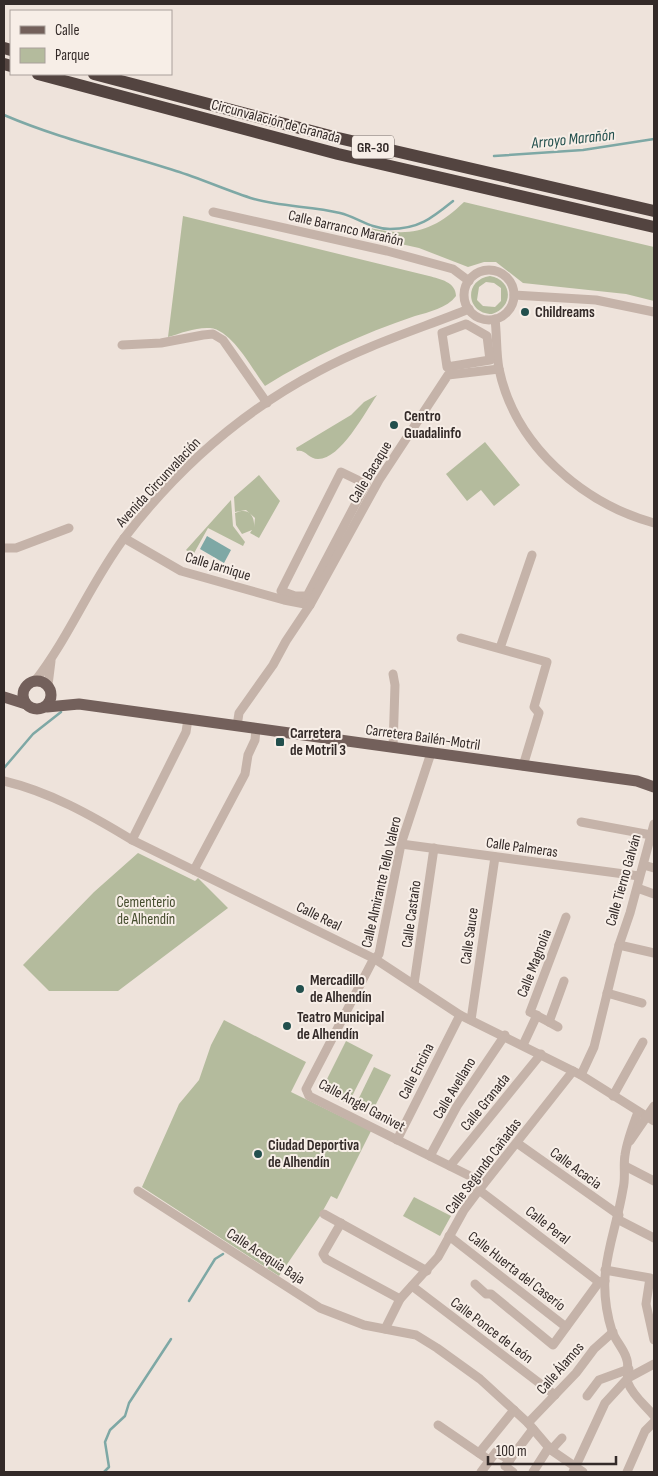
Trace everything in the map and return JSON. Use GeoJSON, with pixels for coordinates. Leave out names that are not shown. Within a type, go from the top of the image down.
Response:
{"type":"FeatureCollection","features":[{"type":"Feature","properties":{"kind":"highway","name":"Circunvalación de Granada"},"geometry":{"type":"LineString","coordinates":[[42,75],[338,154],[654,227]]}},
{"type":"Feature","properties":{"kind":"highway","name":"Circunvalación de Granada"},"geometry":{"type":"LineString","coordinates":[[98,75],[334,137],[654,211]]}},
{"type":"Feature","properties":{"kind":"main road"},"geometry":{"type":"LineString","coordinates":[[26,704],[23,696],[30,684]]}},
{"type":"Feature","properties":{"kind":"main road"},"geometry":{"type":"LineString","coordinates":[[4,692],[30,684],[50,689],[51,699],[47,706],[35,710],[26,704],[4,696]]}},
{"type":"Feature","properties":{"kind":"main road","name":"Carretera Bailén-Motril"},"geometry":{"type":"LineString","coordinates":[[50,689],[79,704]]}},
{"type":"Feature","properties":{"kind":"main road","name":"Carretera Bailén-Motril"},"geometry":{"type":"LineString","coordinates":[[47,706],[79,704],[651,784]]}},
{"type":"Feature","properties":{"kind":"street","name":"Calle Barranco Marañón"},"geometry":{"type":"LineString","coordinates":[[213,212],[387,251],[453,269],[468,280]]}},
{"type":"Feature","properties":{"kind":"street"},"geometry":{"type":"LineString","coordinates":[[493,270],[506,276],[513,288],[514,295],[511,308],[501,317],[494,319],[480,318],[469,309],[464,295],[468,280],[479,272],[493,270]]}},
{"type":"Feature","properties":{"kind":"street"},"geometry":{"type":"LineString","coordinates":[[514,295],[596,300],[654,312]]}},
{"type":"Feature","properties":{"kind":"street","name":"Avenida Circunvalación"},"geometry":{"type":"LineString","coordinates":[[51,661],[96,580],[124,538],[178,476],[201,453],[267,402],[320,370],[386,340],[469,309]]}},
{"type":"Feature","properties":{"kind":"street"},"geometry":{"type":"LineString","coordinates":[[494,319],[499,368],[519,420],[535,444],[554,466],[573,483],[600,501],[654,524]]}},
{"type":"Feature","properties":{"kind":"street"},"geometry":{"type":"LineString","coordinates":[[466,324],[488,336],[490,360],[447,366],[442,333],[466,324]]}},
{"type":"Feature","properties":{"kind":"street"},"geometry":{"type":"LineString","coordinates":[[122,345],[161,343],[213,334],[223,340],[267,402]]}},
{"type":"Feature","properties":{"kind":"street","name":"Calle Bacaque"},"geometry":{"type":"LineString","coordinates":[[238,726],[239,713],[273,665],[286,641],[310,605],[379,480],[448,375],[499,368]]}},
{"type":"Feature","properties":{"kind":"street"},"geometry":{"type":"LineString","coordinates":[[341,472],[366,484],[307,596],[295,596],[281,591],[341,472]]}},
{"type":"Feature","properties":{"kind":"street"},"geometry":{"type":"LineString","coordinates":[[4,548],[16,548],[70,528]]}},
{"type":"Feature","properties":{"kind":"street","name":"Calle Jarnique"},"geometry":{"type":"LineString","coordinates":[[124,538],[182,571],[284,600],[310,605]]}},
{"type":"Feature","properties":{"kind":"street"},"geometry":{"type":"LineString","coordinates":[[500,648],[532,555]]}},
{"type":"Feature","properties":{"kind":"street"},"geometry":{"type":"LineString","coordinates":[[461,638],[548,662],[534,707],[539,713],[523,766]]}},
{"type":"Feature","properties":{"kind":"street"},"geometry":{"type":"LineString","coordinates":[[30,684],[51,661]]}},
{"type":"Feature","properties":{"kind":"street"},"geometry":{"type":"LineString","coordinates":[[50,689],[51,661]]}},
{"type":"Feature","properties":{"kind":"street"},"geometry":{"type":"LineString","coordinates":[[393,674],[395,685],[393,748]]}},
{"type":"Feature","properties":{"kind":"street"},"geometry":{"type":"LineString","coordinates":[[132,840],[186,732],[188,719]]}},
{"type":"Feature","properties":{"kind":"street"},"geometry":{"type":"LineString","coordinates":[[194,870],[245,774],[248,755],[256,729]]}},
{"type":"Feature","properties":{"kind":"street","name":"Calle Almirante Tello Valero"},"geometry":{"type":"LineString","coordinates":[[375,959],[379,954],[401,844],[431,753]]}},
{"type":"Feature","properties":{"kind":"street","name":"Calle Real"},"geometry":{"type":"LineString","coordinates":[[4,781],[43,792],[99,820],[132,840],[375,959],[460,1015],[576,1073],[651,1119]]}},
{"type":"Feature","properties":{"kind":"street"},"geometry":{"type":"LineString","coordinates":[[581,822],[651,835]]}},
{"type":"Feature","properties":{"kind":"street","name":"Calle Tierno Galván"},"geometry":{"type":"LineString","coordinates":[[576,1073],[594,1047],[619,945],[630,914],[654,824]]}},
{"type":"Feature","properties":{"kind":"street","name":"Calle Palmeras"},"geometry":{"type":"LineString","coordinates":[[401,844],[640,876]]}},
{"type":"Feature","properties":{"kind":"street","name":"Calle Castaño"},"geometry":{"type":"LineString","coordinates":[[414,984],[434,848]]}},
{"type":"Feature","properties":{"kind":"street","name":"Calle Sauce"},"geometry":{"type":"LineString","coordinates":[[471,1020],[495,857]]}},
{"type":"Feature","properties":{"kind":"street"},"geometry":{"type":"LineString","coordinates":[[640,889],[654,894]]}},
{"type":"Feature","properties":{"kind":"street","name":"Calle Magnolia"},"geometry":{"type":"LineString","coordinates":[[558,1027],[530,1012],[566,918]]}},
{"type":"Feature","properties":{"kind":"street","name":"Calle Tierno Galván"},"geometry":{"type":"LineString","coordinates":[[619,945],[654,953]]}},
{"type":"Feature","properties":{"kind":"street","name":"Calle Ángel Ganivet"},"geometry":{"type":"LineString","coordinates":[[375,959],[306,1089],[309,1096],[450,1166],[482,1186]]}},
{"type":"Feature","properties":{"kind":"street"},"geometry":{"type":"LineString","coordinates":[[549,1022],[564,981]]}},
{"type":"Feature","properties":{"kind":"street"},"geometry":{"type":"LineString","coordinates":[[607,993],[642,1003]]}},
{"type":"Feature","properties":{"kind":"street","name":"Calle Encina"},"geometry":{"type":"LineString","coordinates":[[397,1140],[460,1015]]}},
{"type":"Feature","properties":{"kind":"street","name":"Calle Magnolia"},"geometry":{"type":"LineString","coordinates":[[523,1045],[537,1015]]}},
{"type":"Feature","properties":{"kind":"street","name":"Calle Avellano"},"geometry":{"type":"LineString","coordinates":[[430,1156],[458,1106],[505,1036]]}},
{"type":"Feature","properties":{"kind":"street"},"geometry":{"type":"LineString","coordinates":[[613,1096],[643,1042]]}},
{"type":"Feature","properties":{"kind":"street","name":"Calle Granada"},"geometry":{"type":"LineString","coordinates":[[450,1166],[541,1054]]}},
{"type":"Feature","properties":{"kind":"street","name":"Calle Segundo Cañadas"},"geometry":{"type":"LineString","coordinates":[[386,1329],[400,1299],[438,1257],[449,1236],[482,1186],[576,1073]]}},
{"type":"Feature","properties":{"kind":"street"},"geometry":{"type":"LineString","coordinates":[[630,1141],[651,1119],[654,1106]]}},
{"type":"Feature","properties":{"kind":"street"},"geometry":{"type":"LineString","coordinates":[[627,1472],[645,1431],[654,1417],[636,1396],[628,1382],[629,1374],[626,1356],[613,1332],[602,1281],[608,1247],[618,1217],[625,1155],[630,1141],[630,1132],[638,1112]]}},
{"type":"Feature","properties":{"kind":"street","name":"Calle Acacia"},"geometry":{"type":"LineString","coordinates":[[517,1142],[618,1217],[654,1238]]}},
{"type":"Feature","properties":{"kind":"street"},"geometry":{"type":"LineString","coordinates":[[625,1166],[654,1181]]}},
{"type":"Feature","properties":{"kind":"street","name":"Calle Peral"},"geometry":{"type":"LineString","coordinates":[[482,1186],[602,1281]]}},
{"type":"Feature","properties":{"kind":"street","name":"Calle Acequia Baja"},"geometry":{"type":"LineString","coordinates":[[138,1191],[320,1308],[364,1325],[416,1335],[438,1348],[480,1379],[514,1410],[550,1449],[577,1471]]}},
{"type":"Feature","properties":{"kind":"street"},"geometry":{"type":"LineString","coordinates":[[324,1214],[427,1270]]}},
{"type":"Feature","properties":{"kind":"street"},"geometry":{"type":"LineString","coordinates":[[340,1223],[323,1254],[326,1259],[400,1299]]}},
{"type":"Feature","properties":{"kind":"street","name":"Calle Huerta del Caserío"},"geometry":{"type":"LineString","coordinates":[[449,1236],[566,1327],[602,1281]]}},
{"type":"Feature","properties":{"kind":"street"},"geometry":{"type":"LineString","coordinates":[[605,1270],[650,1278],[646,1304],[654,1340]]}},
{"type":"Feature","properties":{"kind":"street"},"geometry":{"type":"LineString","coordinates":[[475,1284],[486,1294],[491,1294],[553,1345],[566,1327]]}},
{"type":"Feature","properties":{"kind":"street","name":"Calle Ponce de León"},"geometry":{"type":"LineString","coordinates":[[412,1286],[555,1395]]}},
{"type":"Feature","properties":{"kind":"street","name":"Calle Álamos"},"geometry":{"type":"LineString","coordinates":[[510,1460],[530,1426],[594,1349],[613,1332]]}},
{"type":"Feature","properties":{"kind":"street"},"geometry":{"type":"LineString","coordinates":[[586,1396],[599,1380],[629,1374],[654,1364]]}},
{"type":"Feature","properties":{"kind":"street"},"geometry":{"type":"LineString","coordinates":[[577,1471],[605,1403],[629,1374]]}},
{"type":"Feature","properties":{"kind":"street"},"geometry":{"type":"LineString","coordinates":[[479,1453],[514,1410]]}},
{"type":"Feature","properties":{"kind":"street"},"geometry":{"type":"LineString","coordinates":[[438,1425],[489,1460]]}},
{"type":"Feature","properties":{"kind":"street"},"geometry":{"type":"LineString","coordinates":[[532,1472],[550,1449],[562,1438]]}},
{"type":"Feature","properties":{"kind":"street"},"geometry":{"type":"LineString","coordinates":[[481,1472],[496,1452],[510,1460],[505,1466],[513,1472]]}},
{"type":"Feature","properties":{"kind":"green space"},"geometry":{"type":"Polygon","coordinates":[[[464,202],[654,247],[654,301],[626,294],[523,283],[496,262],[484,262],[468,267],[419,248],[360,235],[363,226],[392,232],[405,232],[429,227],[452,213],[464,202]]]}},
{"type":"Feature","properties":{"kind":"green space"},"geometry":{"type":"Polygon","coordinates":[[[183,216],[438,278],[453,287],[456,296],[448,304],[437,309],[395,323],[338,346],[265,386],[241,351],[218,330],[199,328],[168,337],[183,216]]]}},
{"type":"Feature","properties":{"kind":"green space"},"geometry":{"type":"Polygon","coordinates":[[[490,276],[498,278],[507,288],[507,300],[499,311],[492,314],[483,313],[473,303],[472,290],[481,279],[490,276]],[[486,282],[479,287],[477,300],[483,306],[495,307],[501,301],[501,288],[494,283],[486,282]]]}},
{"type":"Feature","properties":{"kind":"green space"},"geometry":{"type":"Polygon","coordinates":[[[377,395],[344,443],[327,457],[318,459],[302,451],[297,451],[296,448],[351,415],[364,402],[377,395]]]}},
{"type":"Feature","properties":{"kind":"green space"},"geometry":{"type":"Polygon","coordinates":[[[485,442],[520,485],[494,506],[481,490],[467,501],[446,474],[485,442]]]}},
{"type":"Feature","properties":{"kind":"green space"},"geometry":{"type":"Polygon","coordinates":[[[259,475],[280,501],[259,538],[250,533],[252,530],[242,534],[236,525],[235,513],[240,511],[235,512],[234,497],[259,475]]]}},
{"type":"Feature","properties":{"kind":"green space"},"geometry":{"type":"Polygon","coordinates":[[[231,500],[233,526],[245,542],[243,546],[208,528],[193,555],[186,550],[231,500]]]}},
{"type":"Feature","properties":{"kind":"green space","name":"Cementerio de Alhendín"},"geometry":{"type":"Polygon","coordinates":[[[138,853],[195,881],[198,878],[228,908],[118,991],[49,991],[23,965],[94,892],[138,853]]]}},
{"type":"Feature","properties":{"kind":"green space","name":"Ciudad Deportiva de Alhendín"},"geometry":{"type":"Polygon","coordinates":[[[224,1020],[306,1062],[291,1092],[371,1131],[337,1199],[331,1196],[320,1216],[279,1276],[142,1187],[179,1104],[199,1080],[211,1045],[224,1020]]]}},
{"type":"Feature","properties":{"kind":"green space"},"geometry":{"type":"Polygon","coordinates":[[[346,1041],[373,1055],[348,1104],[321,1091],[346,1041]]]}},
{"type":"Feature","properties":{"kind":"green space"},"geometry":{"type":"Polygon","coordinates":[[[374,1067],[391,1075],[374,1108],[358,1100],[374,1067]]]}},
{"type":"Feature","properties":{"kind":"green space"},"geometry":{"type":"Polygon","coordinates":[[[414,1197],[451,1216],[440,1236],[403,1216],[414,1197]]]}},
{"type":"Feature","properties":{"kind":"water"},"geometry":{"type":"Polygon","coordinates":[[[207,536],[231,550],[224,563],[200,549],[207,536]]]}},
{"type":"Feature","properties":{"kind":"waterway"},"geometry":{"type":"LineString","coordinates":[[4,115],[46,131],[186,174],[254,199],[275,204],[340,213],[383,228],[390,229],[417,225],[453,201]]}},
{"type":"Feature","properties":{"kind":"waterway","name":"Arroyo Marañón"},"geometry":{"type":"LineString","coordinates":[[494,156],[583,150],[654,139]]}},
{"type":"Feature","properties":{"kind":"waterway","name":"Arroyo Marañón"},"geometry":{"type":"LineString","coordinates":[[4,768],[33,734],[61,712]]}},
{"type":"Feature","properties":{"kind":"waterway"},"geometry":{"type":"LineString","coordinates":[[189,1301],[215,1259],[223,1254]]}},
{"type":"Feature","properties":{"kind":"waterway"},"geometry":{"type":"LineString","coordinates":[[104,1472],[109,1467],[105,1442],[110,1430],[125,1416],[129,1403],[171,1339]]}},
{"type":"Feature","properties":{"kind":"place","name":"Childreams"},"geometry":{"type":"Point","coordinates":[525,312]}},
{"type":"Feature","properties":{"kind":"place","name":"Centro Guadalinfo"},"geometry":{"type":"Point","coordinates":[394,425]}},
{"type":"Feature","properties":{"kind":"place","name":"Carretera de Motril 3"},"geometry":{"type":"Point","coordinates":[280,742]}},
{"type":"Feature","properties":{"kind":"place","name":"Mercadillo de Alhendín"},"geometry":{"type":"Point","coordinates":[300,989]}},
{"type":"Feature","properties":{"kind":"place","name":"Teatro Municipal de Alhendín"},"geometry":{"type":"Point","coordinates":[287,1026]}},
{"type":"Feature","properties":{"kind":"place","name":"Ciudad Deportiva de Alhendín"},"geometry":{"type":"Point","coordinates":[258,1154]}}]}
